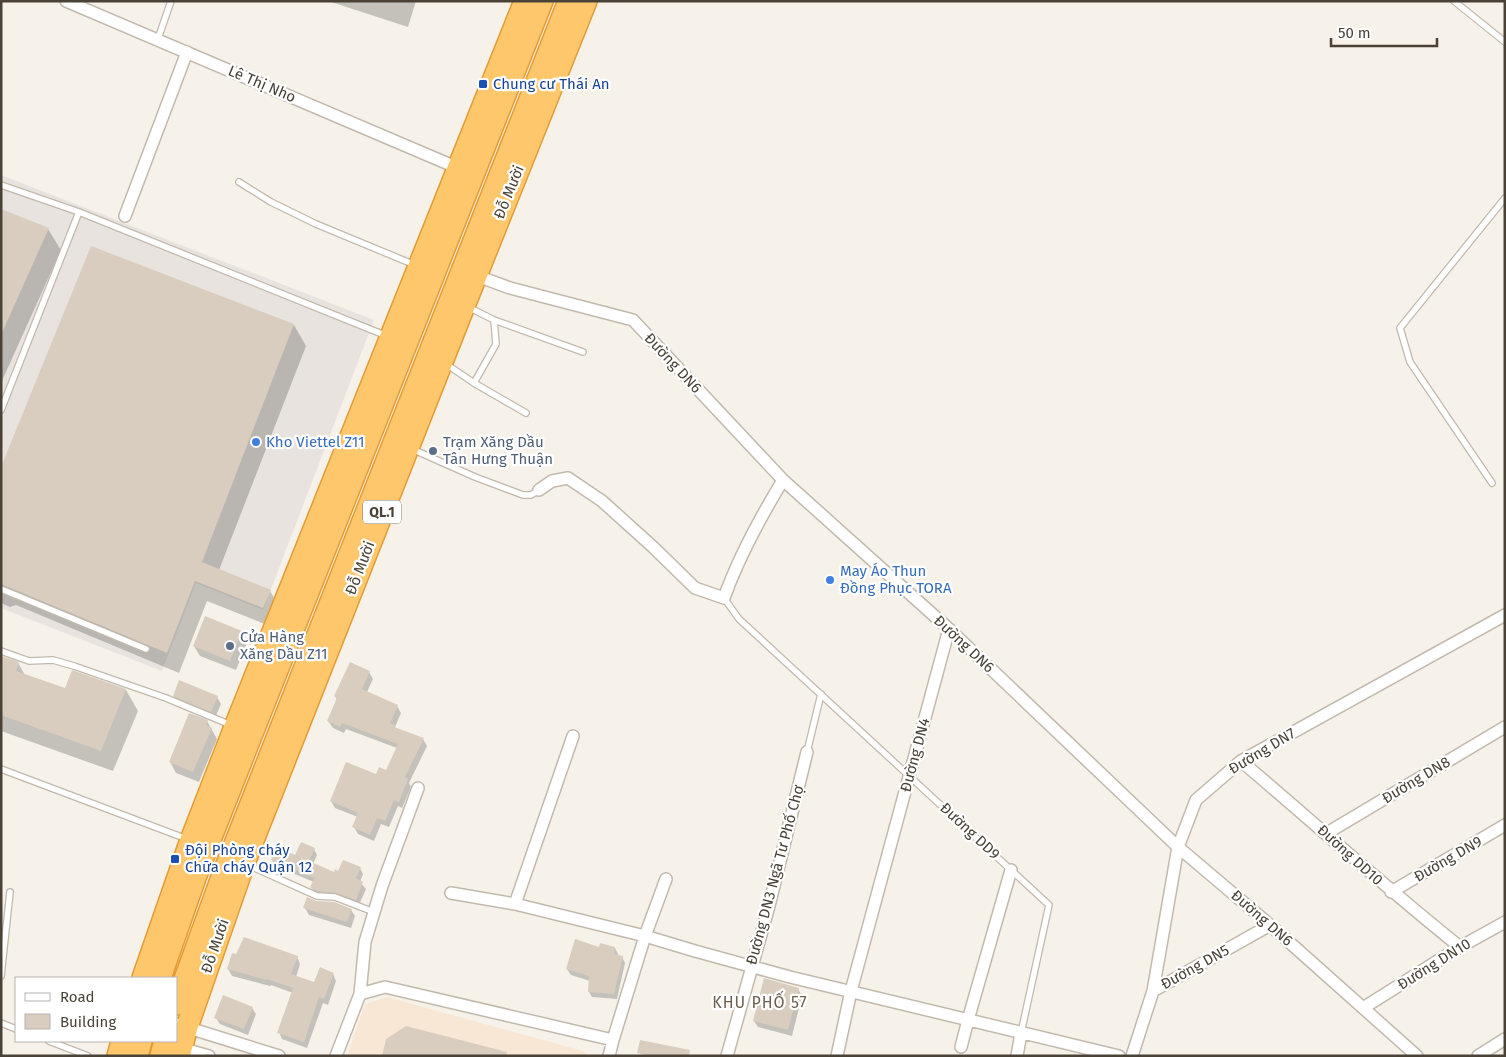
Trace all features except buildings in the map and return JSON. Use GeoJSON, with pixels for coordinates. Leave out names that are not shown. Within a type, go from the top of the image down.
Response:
{"type":"FeatureCollection","features":[{"type":"Feature","properties":{"kind":"highway","name":"QL.1"},"geometry":{"type":"LineString","coordinates":[[160,977],[196,875],[465,171],[525,1]]}},
{"type":"Feature","properties":{"kind":"highway","name":"QL.1"},"geometry":{"type":"LineString","coordinates":[[143,977],[191,840],[419,267],[542,1]]}},
{"type":"Feature","properties":{"kind":"highway","name":"Đỗ Mười"},"geometry":{"type":"LineString","coordinates":[[182,1025],[464,306],[469,272],[569,1]]}},
{"type":"Feature","properties":{"kind":"highway","name":"Đỗ Mười"},"geometry":{"type":"LineString","coordinates":[[178,998],[222,877],[469,272],[586,1]]}},
{"type":"Feature","properties":{"kind":"highway"},"geometry":{"type":"LineString","coordinates":[[118,1056],[122,1042]]}},
{"type":"Feature","properties":{"kind":"highway"},"geometry":{"type":"LineString","coordinates":[[137,1056],[141,1042]]}},
{"type":"Feature","properties":{"kind":"street","name":"Lê Thị Nho"},"geometry":{"type":"LineString","coordinates":[[66,1],[465,171]]}},
{"type":"Feature","properties":{"kind":"street"},"geometry":{"type":"LineString","coordinates":[[125,216],[187,52]]}},
{"type":"Feature","properties":{"kind":"street","name":"Đường DN6"},"geometry":{"type":"LineString","coordinates":[[469,272],[510,288],[633,320],[783,480],[949,629],[1178,846],[1417,1056]]}},
{"type":"Feature","properties":{"kind":"street"},"geometry":{"type":"LineString","coordinates":[[539,490],[552,481],[568,478],[602,501],[695,588],[724,598],[736,564],[783,480]]}},
{"type":"Feature","properties":{"kind":"street","name":"Đường DN7"},"geometry":{"type":"LineString","coordinates":[[1153,991],[1178,846],[1196,800],[1241,761],[1505,615]]}},
{"type":"Feature","properties":{"kind":"street","name":"Đường DN4"},"geometry":{"type":"LineString","coordinates":[[851,991],[949,629]]}},
{"type":"Feature","properties":{"kind":"street","name":"Đường DN8"},"geometry":{"type":"LineString","coordinates":[[1327,833],[1505,727]]}},
{"type":"Feature","properties":{"kind":"street"},"geometry":{"type":"LineString","coordinates":[[515,904],[573,736]]}},
{"type":"Feature","properties":{"kind":"street","name":"Đường DN3 Ngã Tư Phố Chợ"},"geometry":{"type":"LineString","coordinates":[[727,1056],[769,906],[807,752]]}},
{"type":"Feature","properties":{"kind":"street","name":"Đường DD10"},"geometry":{"type":"LineString","coordinates":[[1241,761],[1327,833],[1391,892],[1460,947]]}},
{"type":"Feature","properties":{"kind":"street"},"geometry":{"type":"LineString","coordinates":[[336,1056],[360,994],[366,942],[374,912],[418,788]]}},
{"type":"Feature","properties":{"kind":"street","name":"Đường DN9"},"geometry":{"type":"LineString","coordinates":[[1391,892],[1505,825]]}},
{"type":"Feature","properties":{"kind":"street"},"geometry":{"type":"LineString","coordinates":[[961,1047],[1011,870]]}},
{"type":"Feature","properties":{"kind":"street"},"geometry":{"type":"LineString","coordinates":[[609,1056],[645,936],[666,879]]}},
{"type":"Feature","properties":{"kind":"street"},"geometry":{"type":"LineString","coordinates":[[451,893],[515,904],[645,936],[751,966],[1118,1056]]}},
{"type":"Feature","properties":{"kind":"street","name":"Đường DN10"},"geometry":{"type":"LineString","coordinates":[[1363,1008],[1460,947],[1505,922]]}},
{"type":"Feature","properties":{"kind":"street","name":"Đường DN5"},"geometry":{"type":"LineString","coordinates":[[1132,1056],[1153,991],[1270,925]]}},
{"type":"Feature","properties":{"kind":"street"},"geometry":{"type":"LineString","coordinates":[[360,994],[385,986],[613,1040]]}},
{"type":"Feature","properties":{"kind":"street"},"geometry":{"type":"LineString","coordinates":[[836,1056],[851,991]]}},
{"type":"Feature","properties":{"kind":"street"},"geometry":{"type":"LineString","coordinates":[[182,1025],[279,1056]]}},
{"type":"Feature","properties":{"kind":"street"},"geometry":{"type":"LineString","coordinates":[[1017,1056],[1021,1033]]}},
{"type":"Feature","properties":{"kind":"street"},"geometry":{"type":"LineString","coordinates":[[1478,1056],[1505,1039]]}},
{"type":"Feature","properties":{"kind":"street"},"geometry":{"type":"LineString","coordinates":[[170,1049],[209,1056]]}},
{"type":"Feature","properties":{"kind":"lane"},"geometry":{"type":"LineString","coordinates":[[158,39],[171,1]]}},
{"type":"Feature","properties":{"kind":"lane"},"geometry":{"type":"LineString","coordinates":[[1454,1],[1505,42]]}},
{"type":"Feature","properties":{"kind":"lane"},"geometry":{"type":"LineString","coordinates":[[239,182],[271,202],[316,224],[419,267]]}},
{"type":"Feature","properties":{"kind":"lane"},"geometry":{"type":"LineString","coordinates":[[1,185],[79,212],[391,338]]}},
{"type":"Feature","properties":{"kind":"lane"},"geometry":{"type":"LineString","coordinates":[[1492,483],[1410,362],[1400,328],[1505,198]]}},
{"type":"Feature","properties":{"kind":"lane"},"geometry":{"type":"LineString","coordinates":[[1,410],[79,212]]}},
{"type":"Feature","properties":{"kind":"lane"},"geometry":{"type":"LineString","coordinates":[[464,306],[475,309],[494,320],[583,352]]}},
{"type":"Feature","properties":{"kind":"lane"},"geometry":{"type":"LineString","coordinates":[[474,383],[496,344],[494,320]]}},
{"type":"Feature","properties":{"kind":"lane"},"geometry":{"type":"LineString","coordinates":[[442,361],[474,383],[526,414]]}},
{"type":"Feature","properties":{"kind":"lane"},"geometry":{"type":"LineString","coordinates":[[408,447],[475,477],[523,495],[531,495],[539,490]]}},
{"type":"Feature","properties":{"kind":"lane"},"geometry":{"type":"LineString","coordinates":[[1,589],[146,649]]}},
{"type":"Feature","properties":{"kind":"lane","name":"Đường DD9"},"geometry":{"type":"LineString","coordinates":[[724,598],[739,619],[1049,905],[1021,1033]]}},
{"type":"Feature","properties":{"kind":"lane"},"geometry":{"type":"LineString","coordinates":[[1,651],[29,661],[53,660],[74,666],[166,698],[236,727]]}},
{"type":"Feature","properties":{"kind":"lane","name":"Đường DN3 Ngã Tư Phố Chợ"},"geometry":{"type":"LineString","coordinates":[[807,752],[821,694]]}},
{"type":"Feature","properties":{"kind":"lane"},"geometry":{"type":"LineString","coordinates":[[1,769],[191,840]]}},
{"type":"Feature","properties":{"kind":"lane"},"geometry":{"type":"LineString","coordinates":[[244,863],[316,896],[335,897],[374,912]]}},
{"type":"Feature","properties":{"kind":"lane"},"geometry":{"type":"LineString","coordinates":[[1,976],[10,892]]}},
{"type":"Feature","properties":{"kind":"lane"},"geometry":{"type":"LineString","coordinates":[[1,1023],[15,1029]]}},
{"type":"Feature","properties":{"kind":"lane"},"geometry":{"type":"LineString","coordinates":[[52,1042],[88,1056]]}},
{"type":"Feature","properties":{"kind":"shaded area"},"geometry":{"type":"Polygon","coordinates":[[[1,175],[374,320],[263,610],[196,583],[162,671],[1,608],[1,175]]]}},
{"type":"Feature","properties":{"kind":"shaded area"},"geometry":{"type":"Polygon","coordinates":[[[387,997],[583,1051],[587,1056],[347,1056],[365,1004],[387,997]]]}},
{"type":"Feature","properties":{"kind":"place","name":"Chung cư Thái An"},"geometry":{"type":"Point","coordinates":[483,84]}},
{"type":"Feature","properties":{"kind":"place","name":"Kho Viettel Z11"},"geometry":{"type":"Point","coordinates":[256,442]}},
{"type":"Feature","properties":{"kind":"place","name":"Trạm Xăng Dầu Tân Hưng Thuận"},"geometry":{"type":"Point","coordinates":[433,451]}},
{"type":"Feature","properties":{"kind":"place","name":"May Áo Thun Đồng Phục TORA"},"geometry":{"type":"Point","coordinates":[830,580]}},
{"type":"Feature","properties":{"kind":"place","name":"Cửa Hàng Xăng Dầu Z11"},"geometry":{"type":"Point","coordinates":[230,646]}},
{"type":"Feature","properties":{"kind":"place","name":"Đội Phòng cháy Chữa cháy Quận 12"},"geometry":{"type":"Point","coordinates":[175,859]}},
{"type":"Feature","properties":{"kind":"district","name":"KHU PHỐ 57"},"geometry":{"type":"Point","coordinates":[760,1002]}}]}
